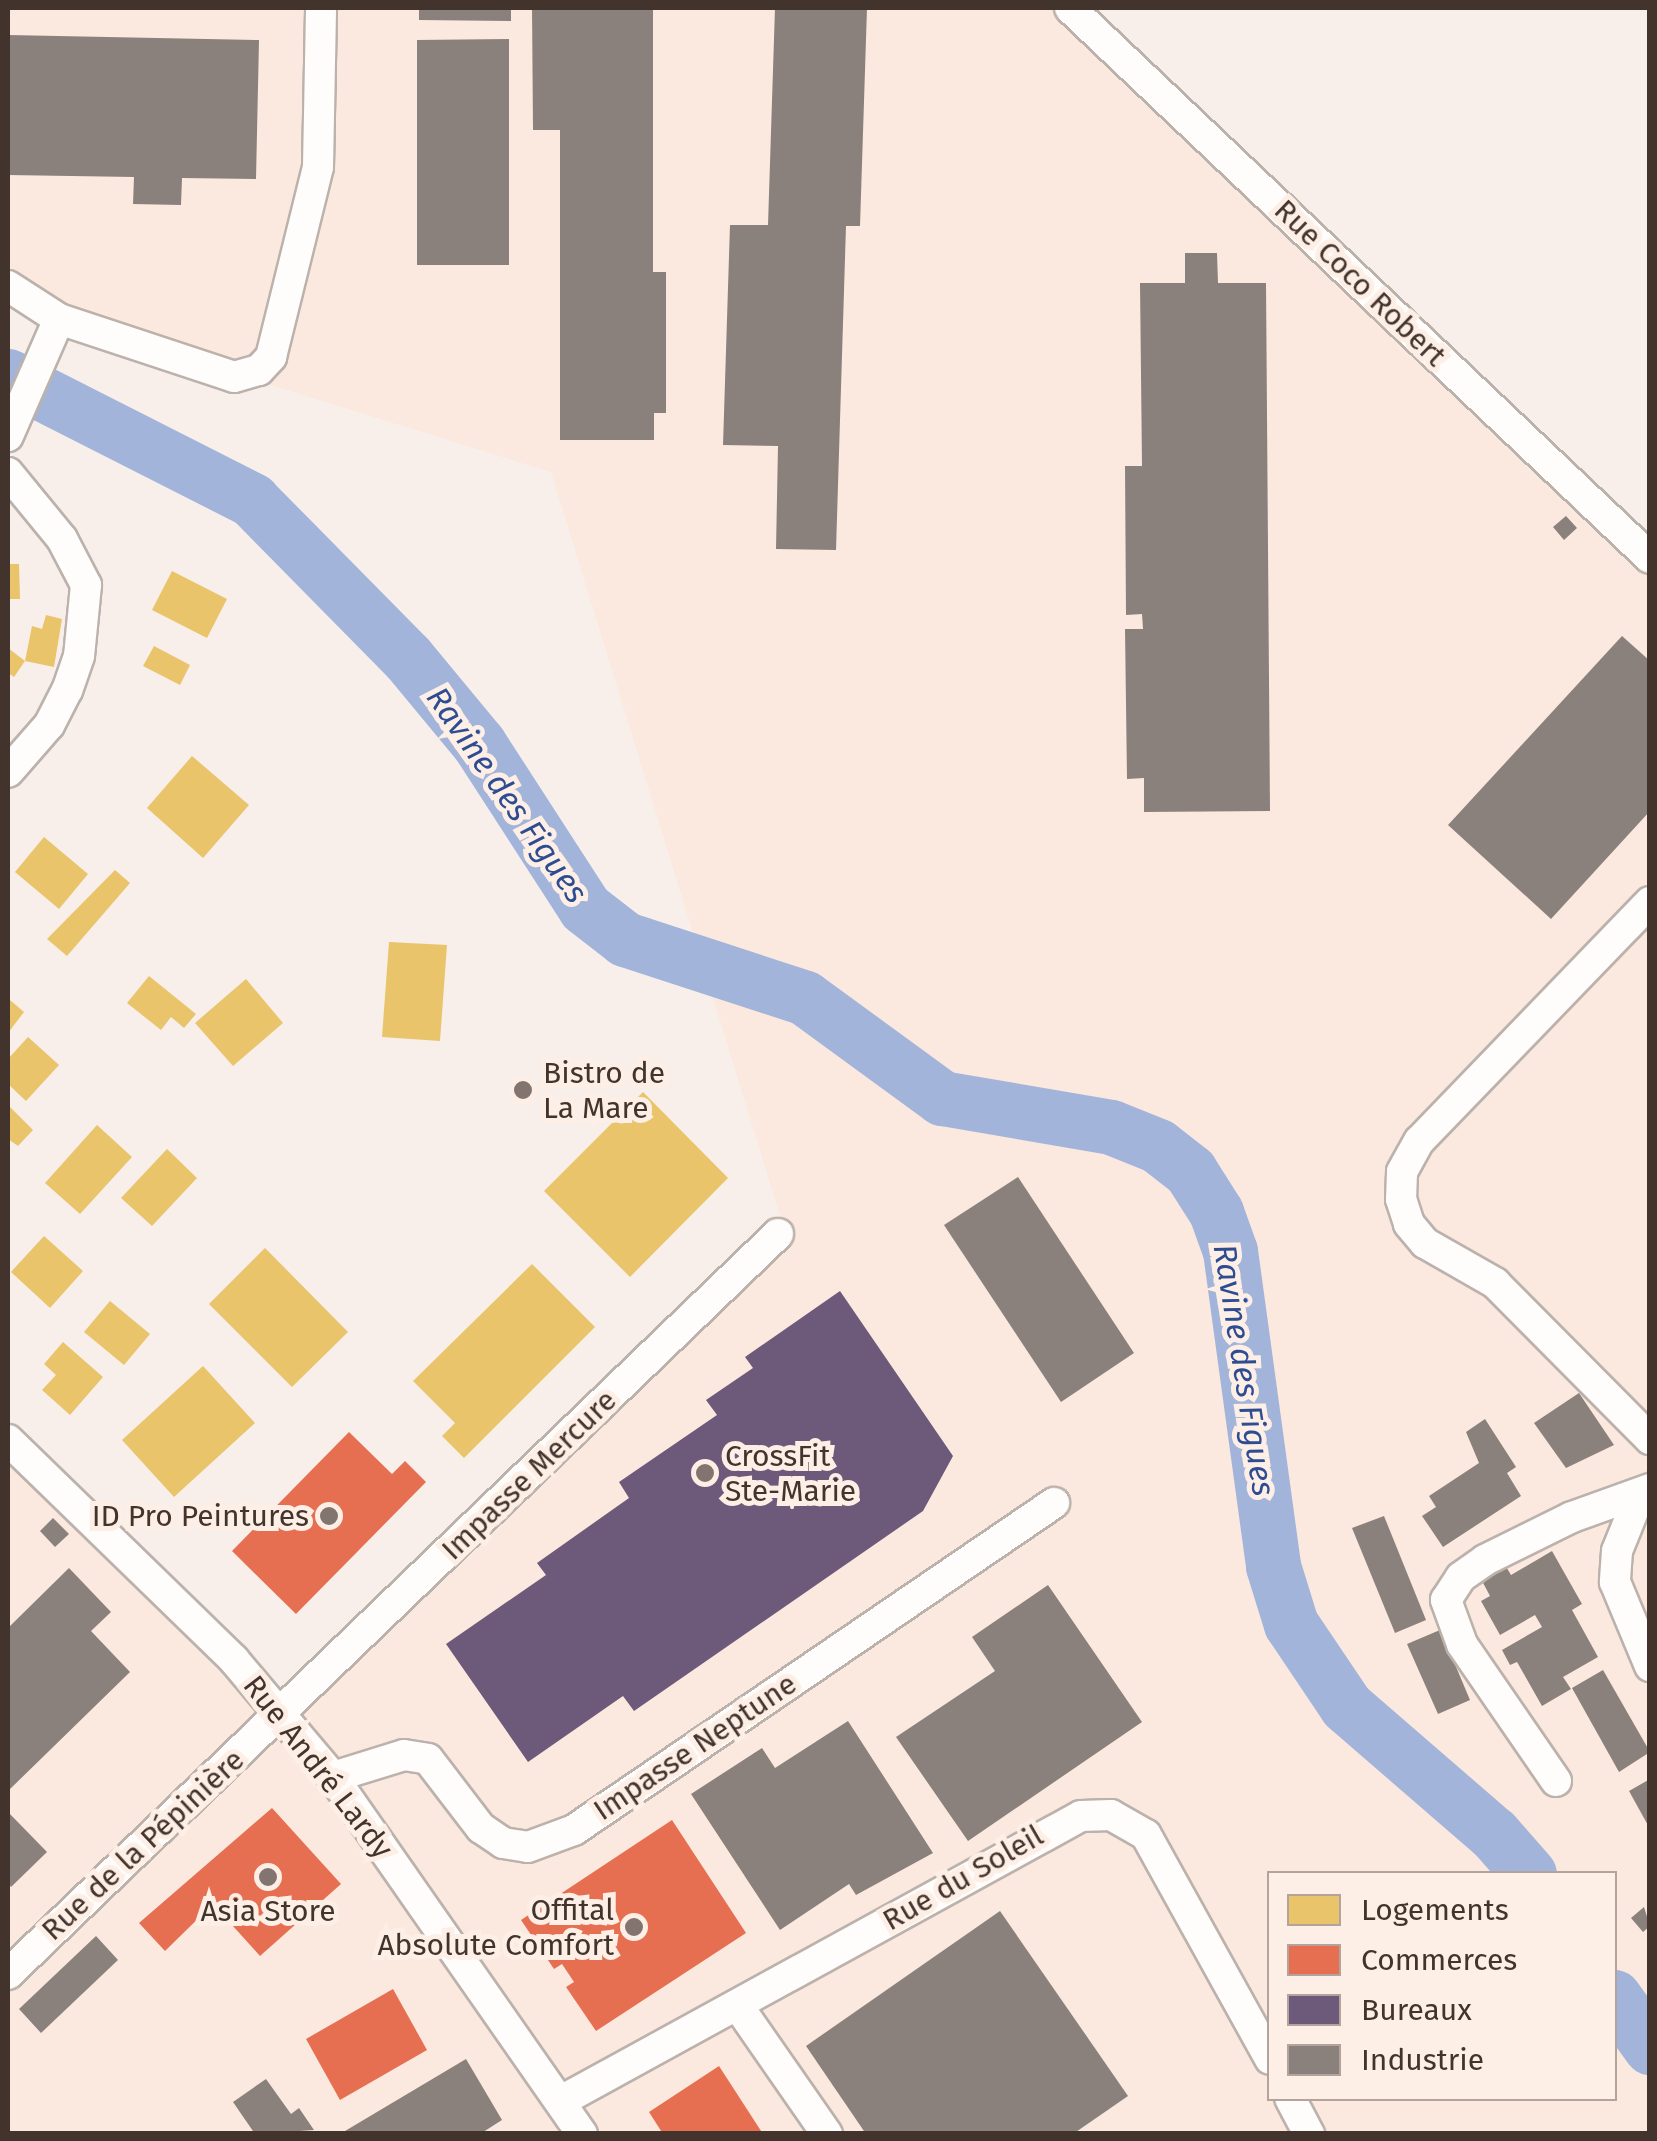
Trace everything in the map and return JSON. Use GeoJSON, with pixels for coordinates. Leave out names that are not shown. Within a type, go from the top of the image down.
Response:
{"type":"FeatureCollection","features":[{"type":"Feature","properties":{"kind":"street"},"geometry":{"type":"LineString","coordinates":[[8,286],[58,319],[234,377],[259,370],[271,358],[318,167],[321,8]]}},
{"type":"Feature","properties":{"kind":"street","name":"Rue Coco Robert"},"geometry":{"type":"LineString","coordinates":[[1070,8],[1650,558]]}},
{"type":"Feature","properties":{"kind":"street"},"geometry":{"type":"LineString","coordinates":[[8,436],[58,319]]}},
{"type":"Feature","properties":{"kind":"street"},"geometry":{"type":"LineString","coordinates":[[8,473],[62,538],[86,585],[79,656],[67,690],[48,725],[8,772]]}},
{"type":"Feature","properties":{"kind":"street"},"geometry":{"type":"LineString","coordinates":[[1650,902],[1419,1141],[1402,1172],[1400,1199],[1409,1224],[1425,1243],[1495,1284],[1650,1439]]}},
{"type":"Feature","properties":{"kind":"street","name":"Impasse Mercure"},"geometry":{"type":"LineString","coordinates":[[280,1716],[778,1234]]}},
{"type":"Feature","properties":{"kind":"street","name":"Rue André Lardy"},"geometry":{"type":"LineString","coordinates":[[8,1440],[234,1660],[333,1777],[582,2134]]}},
{"type":"Feature","properties":{"kind":"street"},"geometry":{"type":"LineString","coordinates":[[1645,1491],[1622,1537],[1615,1582],[1650,1666]]}},
{"type":"Feature","properties":{"kind":"street"},"geometry":{"type":"LineString","coordinates":[[1556,1781],[1449,1622],[1446,1600],[1461,1577],[1485,1560],[1572,1516],[1645,1491]]}},
{"type":"Feature","properties":{"kind":"street","name":"Impasse Neptune"},"geometry":{"type":"LineString","coordinates":[[333,1777],[404,1755],[428,1759],[481,1828],[503,1843],[528,1846],[574,1830],[1054,1502]]}},
{"type":"Feature","properties":{"kind":"street","name":"Rue de la Pépinière"},"geometry":{"type":"LineString","coordinates":[[8,1974],[280,1716]]}},
{"type":"Feature","properties":{"kind":"street","name":"Rue du Soleil"},"geometry":{"type":"LineString","coordinates":[[561,2101],[738,2006],[1054,1826],[1082,1816],[1112,1816],[1146,1836],[1170,1870],[1267,2053]]}},
{"type":"Feature","properties":{"kind":"street"},"geometry":{"type":"LineString","coordinates":[[738,2006],[827,2134]]}},
{"type":"Feature","properties":{"kind":"street"},"geometry":{"type":"LineString","coordinates":[[1292,2101],[1308,2134]]}},
{"type":"Feature","properties":{"kind":"shaded area"},"geometry":{"type":"Polygon","coordinates":[[[8,8],[1079,8],[1649,556],[1649,2133],[8,2133],[8,1440],[280,1716],[782,1222],[551,472],[59,319],[8,286],[8,8]]]}},
{"type":"Feature","properties":{"kind":"building: Logements"},"geometry":{"type":"Polygon","coordinates":[[[8,564],[19,564],[20,599],[8,599],[8,564]]]}},
{"type":"Feature","properties":{"kind":"building: Logements"},"geometry":{"type":"Polygon","coordinates":[[[172,571],[227,599],[207,638],[152,610],[172,571]]]}},
{"type":"Feature","properties":{"kind":"building: Logements"},"geometry":{"type":"Polygon","coordinates":[[[46,615],[62,619],[54,667],[25,661],[32,626],[42,629],[46,615]]]}},
{"type":"Feature","properties":{"kind":"building: Logements"},"geometry":{"type":"Polygon","coordinates":[[[154,646],[190,665],[180,685],[143,666],[154,646]]]}},
{"type":"Feature","properties":{"kind":"building: Logements"},"geometry":{"type":"Polygon","coordinates":[[[8,648],[25,661],[14,677],[8,673],[8,648]]]}},
{"type":"Feature","properties":{"kind":"building: Logements"},"geometry":{"type":"Polygon","coordinates":[[[192,756],[249,805],[203,858],[147,808],[192,756]]]}},
{"type":"Feature","properties":{"kind":"building: Logements"},"geometry":{"type":"Polygon","coordinates":[[[44,837],[88,874],[59,909],[15,872],[44,837]]]}},
{"type":"Feature","properties":{"kind":"building: Logements"},"geometry":{"type":"Polygon","coordinates":[[[115,870],[130,883],[67,956],[47,939],[115,870]]]}},
{"type":"Feature","properties":{"kind":"building: Logements"},"geometry":{"type":"Polygon","coordinates":[[[389,942],[447,945],[440,1041],[382,1037],[389,942]]]}},
{"type":"Feature","properties":{"kind":"building: Logements"},"geometry":{"type":"Polygon","coordinates":[[[149,976],[196,1014],[184,1028],[171,1017],[161,1030],[127,1003],[149,976]]]}},
{"type":"Feature","properties":{"kind":"building: Logements"},"geometry":{"type":"Polygon","coordinates":[[[246,979],[283,1023],[233,1066],[195,1023],[246,979]]]}},
{"type":"Feature","properties":{"kind":"building: Logements"},"geometry":{"type":"Polygon","coordinates":[[[10,1000],[24,1012],[8,1033],[8,1003],[10,1000]]]}},
{"type":"Feature","properties":{"kind":"building: Logements"},"geometry":{"type":"Polygon","coordinates":[[[28,1037],[59,1065],[26,1101],[8,1084],[8,1059],[28,1037]]]}},
{"type":"Feature","properties":{"kind":"building: Logements"},"geometry":{"type":"Polygon","coordinates":[[[643,1092],[728,1178],[630,1277],[544,1191],[643,1092]]]}},
{"type":"Feature","properties":{"kind":"building: Logements"},"geometry":{"type":"Polygon","coordinates":[[[8,1105],[33,1130],[18,1146],[8,1139],[8,1105]]]}},
{"type":"Feature","properties":{"kind":"building: Logements"},"geometry":{"type":"Polygon","coordinates":[[[97,1125],[132,1157],[80,1214],[45,1183],[97,1125]]]}},
{"type":"Feature","properties":{"kind":"building: Logements"},"geometry":{"type":"Polygon","coordinates":[[[167,1149],[197,1178],[152,1226],[121,1198],[167,1149]]]}},
{"type":"Feature","properties":{"kind":"building: Logements"},"geometry":{"type":"Polygon","coordinates":[[[44,1236],[83,1271],[50,1308],[11,1272],[44,1236]]]}},
{"type":"Feature","properties":{"kind":"building: Logements"},"geometry":{"type":"Polygon","coordinates":[[[265,1248],[348,1332],[292,1387],[209,1304],[265,1248]]]}},
{"type":"Feature","properties":{"kind":"building: Logements"},"geometry":{"type":"Polygon","coordinates":[[[532,1264],[595,1327],[464,1458],[442,1436],[455,1423],[413,1381],[532,1264]]]}},
{"type":"Feature","properties":{"kind":"building: Logements"},"geometry":{"type":"Polygon","coordinates":[[[110,1301],[150,1334],[124,1365],[84,1332],[110,1301]]]}},
{"type":"Feature","properties":{"kind":"building: Logements"},"geometry":{"type":"Polygon","coordinates":[[[63,1342],[103,1377],[70,1415],[42,1390],[56,1375],[44,1364],[63,1342]]]}},
{"type":"Feature","properties":{"kind":"building: Logements"},"geometry":{"type":"Polygon","coordinates":[[[203,1366],[255,1423],[174,1497],[122,1440],[203,1366]]]}},
{"type":"Feature","properties":{"kind":"building: Commerces","name":"ID Pro Peintures"},"geometry":{"type":"Polygon","coordinates":[[[349,1432],[392,1474],[405,1461],[426,1482],[296,1614],[232,1551],[349,1432]]]}},
{"type":"Feature","properties":{"kind":"building: Commerces"},"geometry":{"type":"Polygon","coordinates":[[[272,1808],[341,1884],[260,1956],[213,1904],[165,1951],[139,1923],[272,1808]]]}},
{"type":"Feature","properties":{"kind":"building: Commerces","name":"Offital Absolute Comfort"},"geometry":{"type":"Polygon","coordinates":[[[672,1820],[746,1933],[596,2031],[566,1987],[574,1982],[562,1964],[554,1969],[521,1920],[672,1820]]]}},
{"type":"Feature","properties":{"kind":"building: Commerces"},"geometry":{"type":"Polygon","coordinates":[[[393,1989],[427,2050],[340,2100],[306,2039],[393,1989]]]}},
{"type":"Feature","properties":{"kind":"building: Commerces"},"geometry":{"type":"Polygon","coordinates":[[[719,2066],[763,2134],[663,2134],[649,2112],[719,2066]]]}},
{"type":"Feature","properties":{"kind":"building: Bureaux"},"geometry":{"type":"Polygon","coordinates":[[[840,1291],[953,1456],[923,1511],[634,1711],[623,1696],[528,1762],[446,1644],[546,1575],[537,1563],[629,1498],[619,1482],[717,1415],[706,1400],[753,1368],[745,1357],[840,1291]]]}},
{"type":"Feature","properties":{"kind":"building: Industrie"},"geometry":{"type":"Polygon","coordinates":[[[419,8],[511,8],[511,21],[419,20],[419,8]]]}},
{"type":"Feature","properties":{"kind":"building: Industrie"},"geometry":{"type":"Polygon","coordinates":[[[532,8],[653,8],[653,272],[666,272],[666,413],[654,413],[654,440],[560,440],[560,130],[533,130],[532,8]]]}},
{"type":"Feature","properties":{"kind":"building: Industrie"},"geometry":{"type":"Polygon","coordinates":[[[775,8],[867,8],[860,226],[846,226],[836,550],[776,549],[778,446],[723,445],[730,225],[768,225],[775,8]]]}},
{"type":"Feature","properties":{"kind":"building: Industrie"},"geometry":{"type":"Polygon","coordinates":[[[8,35],[259,40],[256,179],[182,178],[181,205],[133,204],[134,177],[8,175],[8,35]]]}},
{"type":"Feature","properties":{"kind":"building: Industrie"},"geometry":{"type":"Polygon","coordinates":[[[509,39],[509,265],[417,265],[417,40],[509,39]]]}},
{"type":"Feature","properties":{"kind":"building: Industrie"},"geometry":{"type":"Polygon","coordinates":[[[1185,253],[1217,253],[1218,283],[1266,283],[1270,811],[1144,812],[1144,778],[1127,779],[1125,629],[1143,629],[1142,614],[1126,615],[1125,466],[1142,466],[1140,283],[1185,283],[1185,253]]]}},
{"type":"Feature","properties":{"kind":"building: Industrie"},"geometry":{"type":"Polygon","coordinates":[[[1566,516],[1577,528],[1564,540],[1553,527],[1566,516]]]}},
{"type":"Feature","properties":{"kind":"building: Industrie"},"geometry":{"type":"Polygon","coordinates":[[[1622,636],[1650,661],[1650,811],[1551,919],[1448,825],[1622,636]]]}},
{"type":"Feature","properties":{"kind":"building: Industrie"},"geometry":{"type":"Polygon","coordinates":[[[1018,1177],[1134,1353],[1061,1402],[944,1225],[1018,1177]]]}},
{"type":"Feature","properties":{"kind":"building: Industrie"},"geometry":{"type":"Polygon","coordinates":[[[1579,1393],[1614,1445],[1566,1468],[1534,1423],[1579,1393]]]}},
{"type":"Feature","properties":{"kind":"building: Industrie"},"geometry":{"type":"Polygon","coordinates":[[[1485,1419],[1516,1467],[1507,1473],[1521,1496],[1443,1547],[1422,1516],[1436,1507],[1429,1496],[1479,1463],[1466,1432],[1485,1419]]]}},
{"type":"Feature","properties":{"kind":"building: Industrie"},"geometry":{"type":"Polygon","coordinates":[[[1384,1516],[1426,1620],[1395,1633],[1352,1528],[1384,1516]]]}},
{"type":"Feature","properties":{"kind":"building: Industrie"},"geometry":{"type":"Polygon","coordinates":[[[53,1518],[69,1534],[55,1547],[40,1531],[53,1518]]]}},
{"type":"Feature","properties":{"kind":"building: Industrie"},"geometry":{"type":"Polygon","coordinates":[[[1552,1551],[1582,1604],[1572,1610],[1598,1657],[1563,1677],[1571,1689],[1542,1706],[1517,1662],[1510,1665],[1502,1650],[1542,1627],[1535,1615],[1500,1635],[1481,1601],[1490,1596],[1481,1579],[1505,1565],[1511,1575],[1552,1551]]]}},
{"type":"Feature","properties":{"kind":"building: Industrie"},"geometry":{"type":"Polygon","coordinates":[[[69,1568],[111,1612],[91,1631],[130,1672],[8,1791],[8,1628],[69,1568]]]}},
{"type":"Feature","properties":{"kind":"building: Industrie"},"geometry":{"type":"Polygon","coordinates":[[[1048,1585],[1142,1722],[968,1841],[896,1737],[995,1671],[972,1637],[1048,1585]]]}},
{"type":"Feature","properties":{"kind":"building: Industrie"},"geometry":{"type":"Polygon","coordinates":[[[1440,1630],[1447,1648],[1458,1643],[1464,1658],[1454,1662],[1470,1700],[1438,1714],[1407,1644],[1440,1630]]]}},
{"type":"Feature","properties":{"kind":"building: Industrie"},"geometry":{"type":"Polygon","coordinates":[[[1603,1670],[1650,1752],[1619,1772],[1572,1688],[1603,1670]]]}},
{"type":"Feature","properties":{"kind":"building: Industrie"},"geometry":{"type":"Polygon","coordinates":[[[848,1721],[933,1853],[856,1895],[849,1884],[780,1930],[691,1794],[762,1748],[775,1768],[848,1721]]]}},
{"type":"Feature","properties":{"kind":"building: Industrie"},"geometry":{"type":"Polygon","coordinates":[[[1650,1779],[1650,1829],[1629,1791],[1650,1779]]]}},
{"type":"Feature","properties":{"kind":"building: Industrie"},"geometry":{"type":"Polygon","coordinates":[[[8,1812],[47,1852],[11,1887],[8,1883],[8,1812]]]}},
{"type":"Feature","properties":{"kind":"building: Industrie"},"geometry":{"type":"Polygon","coordinates":[[[1644,1907],[1650,1926],[1643,1932],[1631,1918],[1644,1907]]]}},
{"type":"Feature","properties":{"kind":"building: Industrie"},"geometry":{"type":"Polygon","coordinates":[[[1000,1911],[1128,2096],[1073,2134],[866,2134],[806,2046],[1000,1911]]]}},
{"type":"Feature","properties":{"kind":"building: Industrie"},"geometry":{"type":"Polygon","coordinates":[[[96,1936],[118,1960],[41,2033],[19,2009],[96,1936]]]}},
{"type":"Feature","properties":{"kind":"building: Industrie"},"geometry":{"type":"Polygon","coordinates":[[[466,2059],[502,2120],[480,2134],[340,2134],[466,2059]]]}},
{"type":"Feature","properties":{"kind":"building: Industrie"},"geometry":{"type":"Polygon","coordinates":[[[266,2079],[291,2114],[299,2108],[314,2130],[255,2134],[233,2102],[266,2079]]]}},
{"type":"Feature","properties":{"kind":"waterway","name":"Ravine des Figues"},"geometry":{"type":"LineString","coordinates":[[8,376],[252,500],[407,657],[479,744],[585,908],[625,939],[805,998],[942,1098],[1111,1127],[1158,1146],[1190,1171],[1216,1212],[1230,1251],[1273,1566],[1291,1624],[1346,1706],[1494,1834],[1526,1871]]}},
{"type":"Feature","properties":{"kind":"waterway","name":"Ravine des Figues"},"geometry":{"type":"LineString","coordinates":[[1617,2001],[1650,2047]]}},
{"type":"Feature","properties":{"kind":"place","name":"Bistro de La Mare"},"geometry":{"type":"Point","coordinates":[523,1090]}},
{"type":"Feature","properties":{"kind":"place","name":"CrossFit Ste-Marie"},"geometry":{"type":"Point","coordinates":[705,1473]}},
{"type":"Feature","properties":{"kind":"place","name":"ID Pro Peintures"},"geometry":{"type":"Point","coordinates":[329,1516]}},
{"type":"Feature","properties":{"kind":"place","name":"Asia Store"},"geometry":{"type":"Point","coordinates":[268,1877]}},
{"type":"Feature","properties":{"kind":"place","name":"Offital Absolute Comfort"},"geometry":{"type":"Point","coordinates":[634,1927]}}]}
